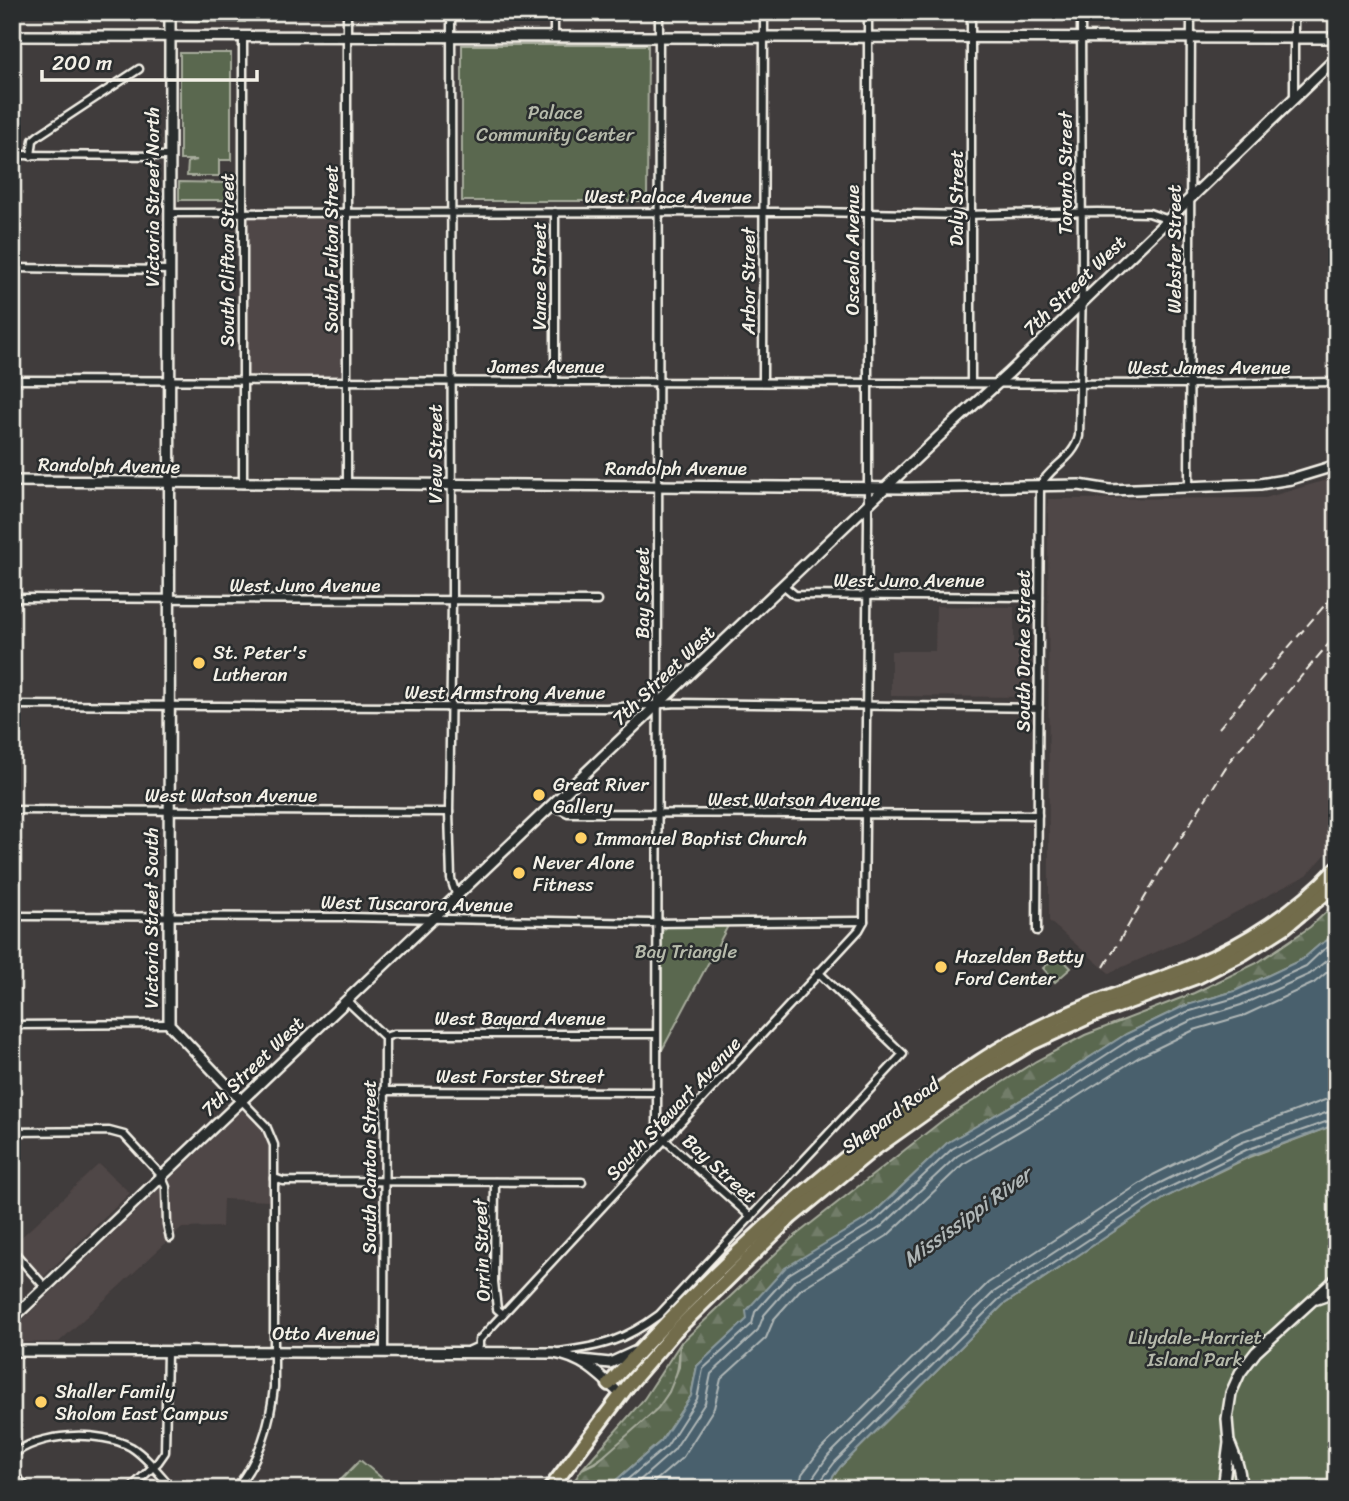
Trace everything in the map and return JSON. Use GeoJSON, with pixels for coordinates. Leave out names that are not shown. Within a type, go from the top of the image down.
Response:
{"type":"FeatureCollection","features":[{"type":"Feature","properties":{"kind":"highway","name":"Shepard Road"},"geometry":{"type":"LineString","coordinates":[[609,1384],[784,1208],[902,1114],[971,1067],[1029,1033],[1089,1004],[1195,965],[1229,949],[1280,917],[1337,867]]}},
{"type":"Feature","properties":{"kind":"highway","name":"Shepard Road"},"geometry":{"type":"LineString","coordinates":[[550,1489],[621,1395],[676,1331],[768,1238],[844,1172],[896,1132],[977,1076],[1032,1043],[1093,1015],[1199,976],[1244,953],[1285,926],[1337,884]]}},
{"type":"Feature","properties":{"kind":"street","name":"Victoria Street North"},"geometry":{"type":"LineString","coordinates":[[169,382],[170,12]]}},
{"type":"Feature","properties":{"kind":"street","name":"South Fulton Street"},"geometry":{"type":"LineString","coordinates":[[347,12],[347,485]]}},
{"type":"Feature","properties":{"kind":"street","name":"View Street"},"geometry":{"type":"LineString","coordinates":[[451,12],[452,601],[449,812],[451,879],[456,894]]}},
{"type":"Feature","properties":{"kind":"street"},"geometry":{"type":"LineString","coordinates":[[554,12],[554,37]]}},
{"type":"Feature","properties":{"kind":"street","name":"Bay Street"},"geometry":{"type":"LineString","coordinates":[[659,12],[657,1129],[665,1140],[751,1217]]}},
{"type":"Feature","properties":{"kind":"street","name":"Arbor Street"},"geometry":{"type":"LineString","coordinates":[[763,382],[764,12]]}},
{"type":"Feature","properties":{"kind":"street","name":"Osceola Avenue"},"geometry":{"type":"LineString","coordinates":[[867,506],[868,12]]}},
{"type":"Feature","properties":{"kind":"street","name":"Daly Street"},"geometry":{"type":"LineString","coordinates":[[971,12],[971,383]]}},
{"type":"Feature","properties":{"kind":"street","name":"Toronto Street"},"geometry":{"type":"LineString","coordinates":[[1040,486],[1078,442],[1081,12]]}},
{"type":"Feature","properties":{"kind":"street","name":"Webster Street"},"geometry":{"type":"LineString","coordinates":[[1189,486],[1191,12]]}},
{"type":"Feature","properties":{"kind":"street"},"geometry":{"type":"LineString","coordinates":[[1294,12],[1294,97]]}},
{"type":"Feature","properties":{"kind":"street"},"geometry":{"type":"LineString","coordinates":[[12,36],[1337,38]]}},
{"type":"Feature","properties":{"kind":"street","name":"South Clifton Street"},"geometry":{"type":"LineString","coordinates":[[243,37],[243,484]]}},
{"type":"Feature","properties":{"kind":"street","name":"7th Street West"},"geometry":{"type":"LineString","coordinates":[[12,1319],[1337,57]]}},
{"type":"Feature","properties":{"kind":"street"},"geometry":{"type":"LineString","coordinates":[[31,156],[33,140],[39,135],[139,69]]}},
{"type":"Feature","properties":{"kind":"street"},"geometry":{"type":"LineString","coordinates":[[12,155],[170,156]]}},
{"type":"Feature","properties":{"kind":"street","name":"Vance Street"},"geometry":{"type":"LineString","coordinates":[[555,212],[555,382]]}},
{"type":"Feature","properties":{"kind":"street","name":"West Palace Avenue"},"geometry":{"type":"LineString","coordinates":[[169,213],[1149,213],[1166,219]]}},
{"type":"Feature","properties":{"kind":"street"},"geometry":{"type":"LineString","coordinates":[[12,268],[170,270]]}},
{"type":"Feature","properties":{"kind":"street","name":"James Avenue"},"geometry":{"type":"LineString","coordinates":[[12,380],[1080,383]]}},
{"type":"Feature","properties":{"kind":"street","name":"Victoria Street South"},"geometry":{"type":"LineString","coordinates":[[169,382],[169,1024],[266,1126],[274,1140],[274,1387],[265,1434],[253,1465],[235,1489]]}},
{"type":"Feature","properties":{"kind":"street","name":"West James Avenue"},"geometry":{"type":"LineString","coordinates":[[1080,383],[1337,382]]}},
{"type":"Feature","properties":{"kind":"street","name":"Randolph Avenue"},"geometry":{"type":"LineString","coordinates":[[12,481],[867,487],[1079,485],[1110,490],[1260,484],[1291,479],[1337,465]]}},
{"type":"Feature","properties":{"kind":"street","name":"South Drake Street"},"geometry":{"type":"LineString","coordinates":[[1037,931],[1040,486]]}},
{"type":"Feature","properties":{"kind":"street"},"geometry":{"type":"LineString","coordinates":[[864,922],[867,506]]}},
{"type":"Feature","properties":{"kind":"street","name":"West Juno Avenue"},"geometry":{"type":"LineString","coordinates":[[783,585],[795,595],[1039,597]]}},
{"type":"Feature","properties":{"kind":"street","name":"West Juno Avenue"},"geometry":{"type":"LineString","coordinates":[[12,598],[597,601]]}},
{"type":"Feature","properties":{"kind":"street","name":"West Armstrong Avenue"},"geometry":{"type":"LineString","coordinates":[[12,705],[617,708],[677,703],[1039,708]]}},
{"type":"Feature","properties":{"kind":"street","name":"West Watson Avenue"},"geometry":{"type":"LineString","coordinates":[[551,805],[568,813],[1038,815]]}},
{"type":"Feature","properties":{"kind":"street","name":"West Watson Avenue"},"geometry":{"type":"LineString","coordinates":[[12,810],[449,812]]}},
{"type":"Feature","properties":{"kind":"street","name":"West Tuscarora Avenue"},"geometry":{"type":"LineString","coordinates":[[12,916],[864,922]]}},
{"type":"Feature","properties":{"kind":"street","name":"South Stewart Avenue"},"geometry":{"type":"LineString","coordinates":[[467,1352],[479,1346],[479,1340],[864,922]]}},
{"type":"Feature","properties":{"kind":"street"},"geometry":{"type":"LineString","coordinates":[[554,1353],[606,1344],[641,1328],[659,1315],[903,1054],[818,972]]}},
{"type":"Feature","properties":{"kind":"street"},"geometry":{"type":"LineString","coordinates":[[346,1000],[385,1037]]}},
{"type":"Feature","properties":{"kind":"street"},"geometry":{"type":"LineString","coordinates":[[12,1025],[169,1024]]}},
{"type":"Feature","properties":{"kind":"street","name":"West Bayard Avenue"},"geometry":{"type":"LineString","coordinates":[[385,1037],[394,1034],[656,1034]]}},
{"type":"Feature","properties":{"kind":"street","name":"South Canton Street"},"geometry":{"type":"LineString","coordinates":[[384,1351],[385,1037]]}},
{"type":"Feature","properties":{"kind":"street","name":"West Forster Street"},"geometry":{"type":"LineString","coordinates":[[384,1091],[656,1092]]}},
{"type":"Feature","properties":{"kind":"street"},"geometry":{"type":"LineString","coordinates":[[12,1132],[124,1135],[161,1175],[166,1187],[170,1238]]}},
{"type":"Feature","properties":{"kind":"street"},"geometry":{"type":"LineString","coordinates":[[274,1178],[283,1181],[582,1182]]}},
{"type":"Feature","properties":{"kind":"street","name":"Orrin Street"},"geometry":{"type":"LineString","coordinates":[[495,1182],[494,1291],[497,1309],[503,1314]]}},
{"type":"Feature","properties":{"kind":"street"},"geometry":{"type":"LineString","coordinates":[[12,1250],[45,1287]]}},
{"type":"Feature","properties":{"kind":"street"},"geometry":{"type":"LineString","coordinates":[[1240,1489],[1241,1479],[1230,1443],[1227,1419],[1231,1393],[1240,1373],[1256,1352],[1337,1278]]}},
{"type":"Feature","properties":{"kind":"street"},"geometry":{"type":"LineString","coordinates":[[1315,1300],[1337,1292]]}},
{"type":"Feature","properties":{"kind":"street"},"geometry":{"type":"LineString","coordinates":[[581,1360],[616,1362],[642,1348]]}},
{"type":"Feature","properties":{"kind":"street","name":"Otto Avenue"},"geometry":{"type":"LineString","coordinates":[[12,1351],[554,1353],[581,1360],[621,1395]]}},
{"type":"Feature","properties":{"kind":"street"},"geometry":{"type":"LineString","coordinates":[[130,1489],[162,1457],[166,1446],[167,1352]]}},
{"type":"Feature","properties":{"kind":"street"},"geometry":{"type":"LineString","coordinates":[[12,1456],[24,1447],[46,1439],[90,1437],[134,1449],[173,1489]]}},
{"type":"Feature","properties":{"kind":"street"},"geometry":{"type":"LineString","coordinates":[[1223,1489],[1230,1443]]}},
{"type":"Feature","properties":{"kind":"street"},"geometry":{"type":"LineString","coordinates":[[12,1473],[28,1489]]}},
{"type":"Feature","properties":{"kind":"shaded area"},"geometry":{"type":"Polygon","coordinates":[[[342,216],[343,376],[248,377],[246,217],[342,216]]]}},
{"type":"Feature","properties":{"kind":"shaded area"},"geometry":{"type":"Polygon","coordinates":[[[1337,477],[1337,842],[1307,875],[1179,942],[1109,973],[1049,921],[1048,499],[1265,498],[1337,477]]]}},
{"type":"Feature","properties":{"kind":"shaded area"},"geometry":{"type":"Polygon","coordinates":[[[936,606],[1014,607],[1014,651],[1027,652],[1028,697],[891,696],[891,651],[935,651],[936,606]]]}},
{"type":"Feature","properties":{"kind":"shaded area"},"geometry":{"type":"Polygon","coordinates":[[[242,1110],[266,1133],[270,1145],[269,1201],[223,1199],[222,1227],[182,1228],[59,1342],[12,1343],[12,1330],[242,1110]]]}},
{"type":"Feature","properties":{"kind":"shaded area"},"geometry":{"type":"Polygon","coordinates":[[[99,1164],[130,1193],[43,1277],[13,1245],[99,1164]]]}},
{"type":"Feature","properties":{"kind":"green space"},"geometry":{"type":"Polygon","coordinates":[[[187,12],[245,12],[245,22],[186,21],[187,12]]]}},
{"type":"Feature","properties":{"kind":"green space","name":"Palace Community Center"},"geometry":{"type":"Polygon","coordinates":[[[462,45],[648,45],[647,201],[462,201],[462,45]]]}},
{"type":"Feature","properties":{"kind":"green space"},"geometry":{"type":"Polygon","coordinates":[[[180,53],[231,53],[231,160],[219,160],[219,176],[187,176],[188,162],[197,160],[180,160],[180,53]]]}},
{"type":"Feature","properties":{"kind":"green space"},"geometry":{"type":"Polygon","coordinates":[[[179,182],[231,183],[231,200],[179,200],[179,182]]]}},
{"type":"Feature","properties":{"kind":"green space"},"geometry":{"type":"Polygon","coordinates":[[[1337,902],[1337,935],[1319,945],[1303,959],[1235,991],[1184,1006],[1126,1034],[1045,1086],[947,1143],[872,1215],[842,1234],[697,1366],[691,1396],[661,1441],[606,1489],[569,1489],[582,1469],[597,1462],[658,1408],[669,1392],[679,1367],[680,1344],[791,1239],[943,1120],[1036,1061],[1085,1035],[1194,993],[1257,963],[1310,927],[1337,902]]]}},
{"type":"Feature","properties":{"kind":"green space","name":"Bay Triangle"},"geometry":{"type":"Polygon","coordinates":[[[729,924],[661,1052],[661,932],[668,926],[729,924]]]}},
{"type":"Feature","properties":{"kind":"green space"},"geometry":{"type":"Polygon","coordinates":[[[1058,955],[1071,968],[1055,982],[1043,968],[1058,955]]]}},
{"type":"Feature","properties":{"kind":"green space","name":"Lilydale-Harriet Island Park"},"geometry":{"type":"Polygon","coordinates":[[[1337,1124],[1337,1489],[824,1489],[840,1467],[1003,1305],[1166,1197],[1249,1157],[1337,1124]]]}},
{"type":"Feature","properties":{"kind":"green space"},"geometry":{"type":"Polygon","coordinates":[[[680,1344],[676,1375],[662,1403],[630,1436],[582,1469],[644,1399],[680,1344]]]}},
{"type":"Feature","properties":{"kind":"green space"},"geometry":{"type":"Polygon","coordinates":[[[360,1460],[395,1489],[332,1489],[360,1460]]]}},
{"type":"Feature","properties":{"kind":"water","name":"Mississippi River"},"geometry":{"type":"Polygon","coordinates":[[[1337,935],[1337,1124],[1249,1156],[1166,1197],[1003,1305],[840,1467],[824,1489],[606,1489],[661,1441],[691,1396],[697,1366],[747,1319],[746,1311],[785,1268],[872,1215],[947,1143],[1045,1086],[1126,1034],[1184,1006],[1235,991],[1303,959],[1319,945],[1337,935]]]}},
{"type":"Feature","properties":{"kind":"railway"},"geometry":{"type":"LineString","coordinates":[[1219,728],[1337,591]]}},
{"type":"Feature","properties":{"kind":"railway"},"geometry":{"type":"LineString","coordinates":[[1104,967],[1165,863],[1231,759],[1337,634]]}},
{"type":"Feature","properties":{"kind":"place","name":"St. Peter's Lutheran"},"geometry":{"type":"Point","coordinates":[199,663]}},
{"type":"Feature","properties":{"kind":"place","name":"Great River Gallery"},"geometry":{"type":"Point","coordinates":[539,795]}},
{"type":"Feature","properties":{"kind":"place","name":"Immanuel Baptist Church"},"geometry":{"type":"Point","coordinates":[581,838]}},
{"type":"Feature","properties":{"kind":"place","name":"Never Alone Fitness"},"geometry":{"type":"Point","coordinates":[519,873]}},
{"type":"Feature","properties":{"kind":"place","name":"Hazelden Betty Ford Center"},"geometry":{"type":"Point","coordinates":[941,967]}},
{"type":"Feature","properties":{"kind":"place","name":"Shaller Family Sholom East Campus"},"geometry":{"type":"Point","coordinates":[41,1402]}}]}
